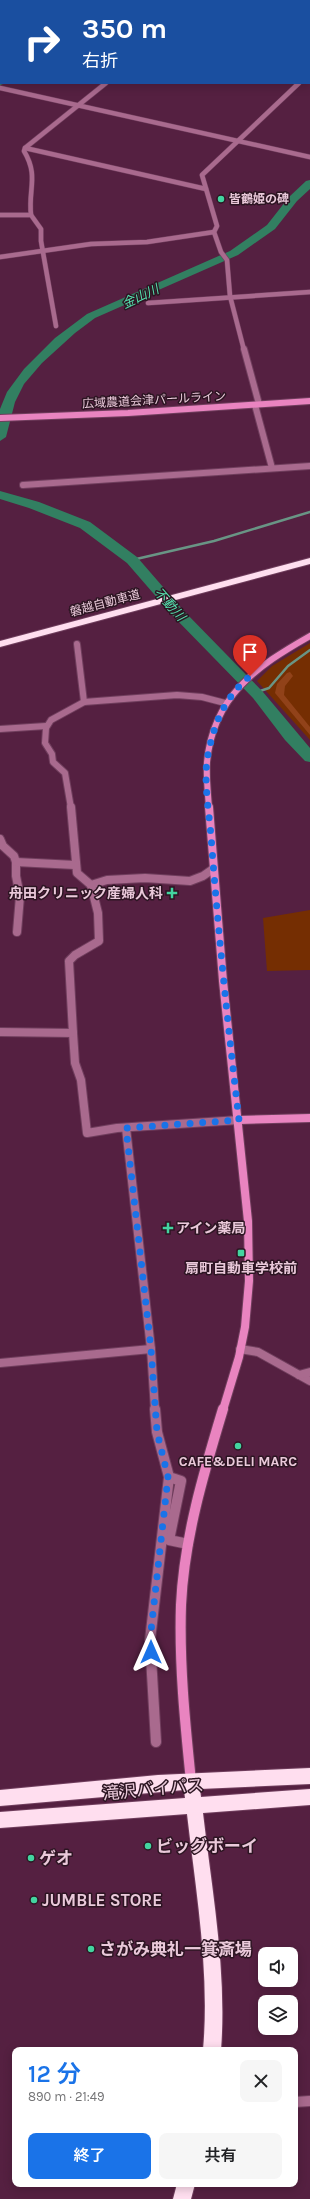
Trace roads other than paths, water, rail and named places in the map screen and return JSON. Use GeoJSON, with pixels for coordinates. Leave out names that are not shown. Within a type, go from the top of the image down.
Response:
{"type":"FeatureCollection","features":[{"type":"Feature","properties":{"kind":"highway","name":"磐越自動車道"},"geometry":{"type":"LineString","coordinates":[[176,594],[310,554]]}},
{"type":"Feature","properties":{"kind":"highway","name":"磐越自動車道"},"geometry":{"type":"LineString","coordinates":[[0,636],[310,561]]}},
{"type":"Feature","properties":{"kind":"highway","name":"磐越自動車道"},"geometry":{"type":"LineString","coordinates":[[0,644],[152,600]]}},
{"type":"Feature","properties":{"kind":"highway","name":"滝沢バイパス"},"geometry":{"type":"LineString","coordinates":[[8,1797],[191,1781],[310,1776]]}},
{"type":"Feature","properties":{"kind":"highway"},"geometry":{"type":"LineString","coordinates":[[191,1781],[211,1955],[214,2027],[212,2047]]}},
{"type":"Feature","properties":{"kind":"highway","name":"滝沢バイパス"},"geometry":{"type":"LineString","coordinates":[[0,1820],[194,1804],[310,1797]]}},
{"type":"Feature","properties":{"kind":"highway"},"geometry":{"type":"LineString","coordinates":[[182,2199],[185,2187]]}},
{"type":"Feature","properties":{"kind":"street"},"geometry":{"type":"LineString","coordinates":[[25,148],[105,84]]}},
{"type":"Feature","properties":{"kind":"street"},"geometry":{"type":"LineString","coordinates":[[272,468],[230,296],[227,260],[221,252],[214,232],[217,226],[202,175],[203,172],[298,84]]}},
{"type":"Feature","properties":{"kind":"street"},"geometry":{"type":"LineString","coordinates":[[0,88],[77,107],[310,157]]}},
{"type":"Feature","properties":{"kind":"street"},"geometry":{"type":"LineString","coordinates":[[25,148],[206,189]]}},
{"type":"Feature","properties":{"kind":"street"},"geometry":{"type":"LineString","coordinates":[[25,148],[24,151],[33,163],[34,170],[34,179],[28,201],[31,215],[41,230],[56,326]]}},
{"type":"Feature","properties":{"kind":"street"},"geometry":{"type":"LineString","coordinates":[[0,215],[31,215]]}},
{"type":"Feature","properties":{"kind":"street"},"geometry":{"type":"LineString","coordinates":[[0,257],[91,244],[147,242],[214,232]]}},
{"type":"Feature","properties":{"kind":"street"},"geometry":{"type":"LineString","coordinates":[[148,303],[230,296],[310,292]]}},
{"type":"Feature","properties":{"kind":"street","name":"広域農道会津パールライン"},"geometry":{"type":"LineString","coordinates":[[0,418],[310,401]]}},
{"type":"Feature","properties":{"kind":"street"},"geometry":{"type":"LineString","coordinates":[[23,485],[310,466]]}},
{"type":"Feature","properties":{"kind":"street"},"geometry":{"type":"LineString","coordinates":[[191,1781],[184,1708],[181,1605],[188,1544],[200,1484],[232,1384],[245,1327],[250,1261],[239,1120],[223,981],[213,868],[207,762],[217,719],[225,702],[236,689],[271,658],[310,636]]}},
{"type":"Feature","properties":{"kind":"street"},"geometry":{"type":"LineString","coordinates":[[77,644],[84,702]]}},
{"type":"Feature","properties":{"kind":"street"},"geometry":{"type":"LineString","coordinates":[[225,702],[202,697],[177,695],[84,702],[51,720],[46,726],[45,743],[52,754],[53,762],[65,774],[69,790],[75,865],[77,873],[91,886],[98,913],[99,941],[93,947],[71,958],[69,961],[72,1033],[75,1063],[81,1080],[87,1132],[239,1120],[310,1118]]}},
{"type":"Feature","properties":{"kind":"street"},"geometry":{"type":"LineString","coordinates":[[0,728],[46,726]]}},
{"type":"Feature","properties":{"kind":"street"},"geometry":{"type":"LineString","coordinates":[[0,839],[3,846],[14,856],[16,862],[20,896],[17,932]]}},
{"type":"Feature","properties":{"kind":"street"},"geometry":{"type":"LineString","coordinates":[[16,862],[44,862],[75,865]]}},
{"type":"Feature","properties":{"kind":"street"},"geometry":{"type":"LineString","coordinates":[[91,886],[107,880],[146,878],[190,881],[203,876],[213,868]]}},
{"type":"Feature","properties":{"kind":"street"},"geometry":{"type":"LineString","coordinates":[[0,1032],[72,1033]]}},
{"type":"Feature","properties":{"kind":"street"},"geometry":{"type":"LineString","coordinates":[[126,1128],[151,1349],[157,1432],[168,1477],[150,1640],[156,1742]]}},
{"type":"Feature","properties":{"kind":"street"},"geometry":{"type":"LineString","coordinates":[[0,1363],[151,1349]]}},
{"type":"Feature","properties":{"kind":"street"},"geometry":{"type":"LineString","coordinates":[[240,1349],[258,1352],[310,1381]]}},
{"type":"Feature","properties":{"kind":"street"},"geometry":{"type":"LineString","coordinates":[[298,1375],[310,1372]]}},
{"type":"Feature","properties":{"kind":"street"},"geometry":{"type":"LineString","coordinates":[[168,1477],[181,1481],[169,1540],[188,1544]]}},
{"type":"Feature","properties":{"kind":"street"},"geometry":{"type":"LineString","coordinates":[[298,2102],[310,2100]]}},
{"type":"Feature","properties":{"kind":"waterway","name":"金山川"},"geometry":{"type":"LineString","coordinates":[[0,437],[8,402],[13,392],[28,371],[59,340],[91,316],[234,253],[271,227],[293,199],[310,183]]}},
{"type":"Feature","properties":{"kind":"waterway","name":"不動川"},"geometry":{"type":"LineString","coordinates":[[0,495],[34,505],[85,525],[132,560],[178,613],[258,695],[290,736],[310,757]]}},
{"type":"Feature","properties":{"kind":"waterway"},"geometry":{"type":"LineString","coordinates":[[132,560],[214,541],[310,512]]}},
{"type":"Feature","properties":{"kind":"waterway"},"geometry":{"type":"LineString","coordinates":[[254,693],[269,688],[288,666],[310,650]]}},
{"type":"Feature","properties":{"kind":"place","name":"皆鶴姫の碑"},"geometry":{"type":"Point","coordinates":[221,199]}},
{"type":"Feature","properties":{"kind":"place","name":"舟田クリニック産婦人科"},"geometry":{"type":"Point","coordinates":[172,893]}},
{"type":"Feature","properties":{"kind":"place","name":"アイン薬局"},"geometry":{"type":"Point","coordinates":[168,1228]}},
{"type":"Feature","properties":{"kind":"place","name":"扇町自動車学校前"},"geometry":{"type":"Point","coordinates":[241,1253]}},
{"type":"Feature","properties":{"kind":"place","name":"CAFE&DELI MARC"},"geometry":{"type":"Point","coordinates":[238,1446]}},
{"type":"Feature","properties":{"kind":"place","name":"ビッグボーイ"},"geometry":{"type":"Point","coordinates":[148,1846]}},
{"type":"Feature","properties":{"kind":"place","name":"ゲオ"},"geometry":{"type":"Point","coordinates":[31,1858]}},
{"type":"Feature","properties":{"kind":"place","name":"JUMBLE STORE"},"geometry":{"type":"Point","coordinates":[34,1900]}},
{"type":"Feature","properties":{"kind":"place","name":"さがみ典礼一箕斎場"},"geometry":{"type":"Point","coordinates":[91,1949]}}]}
